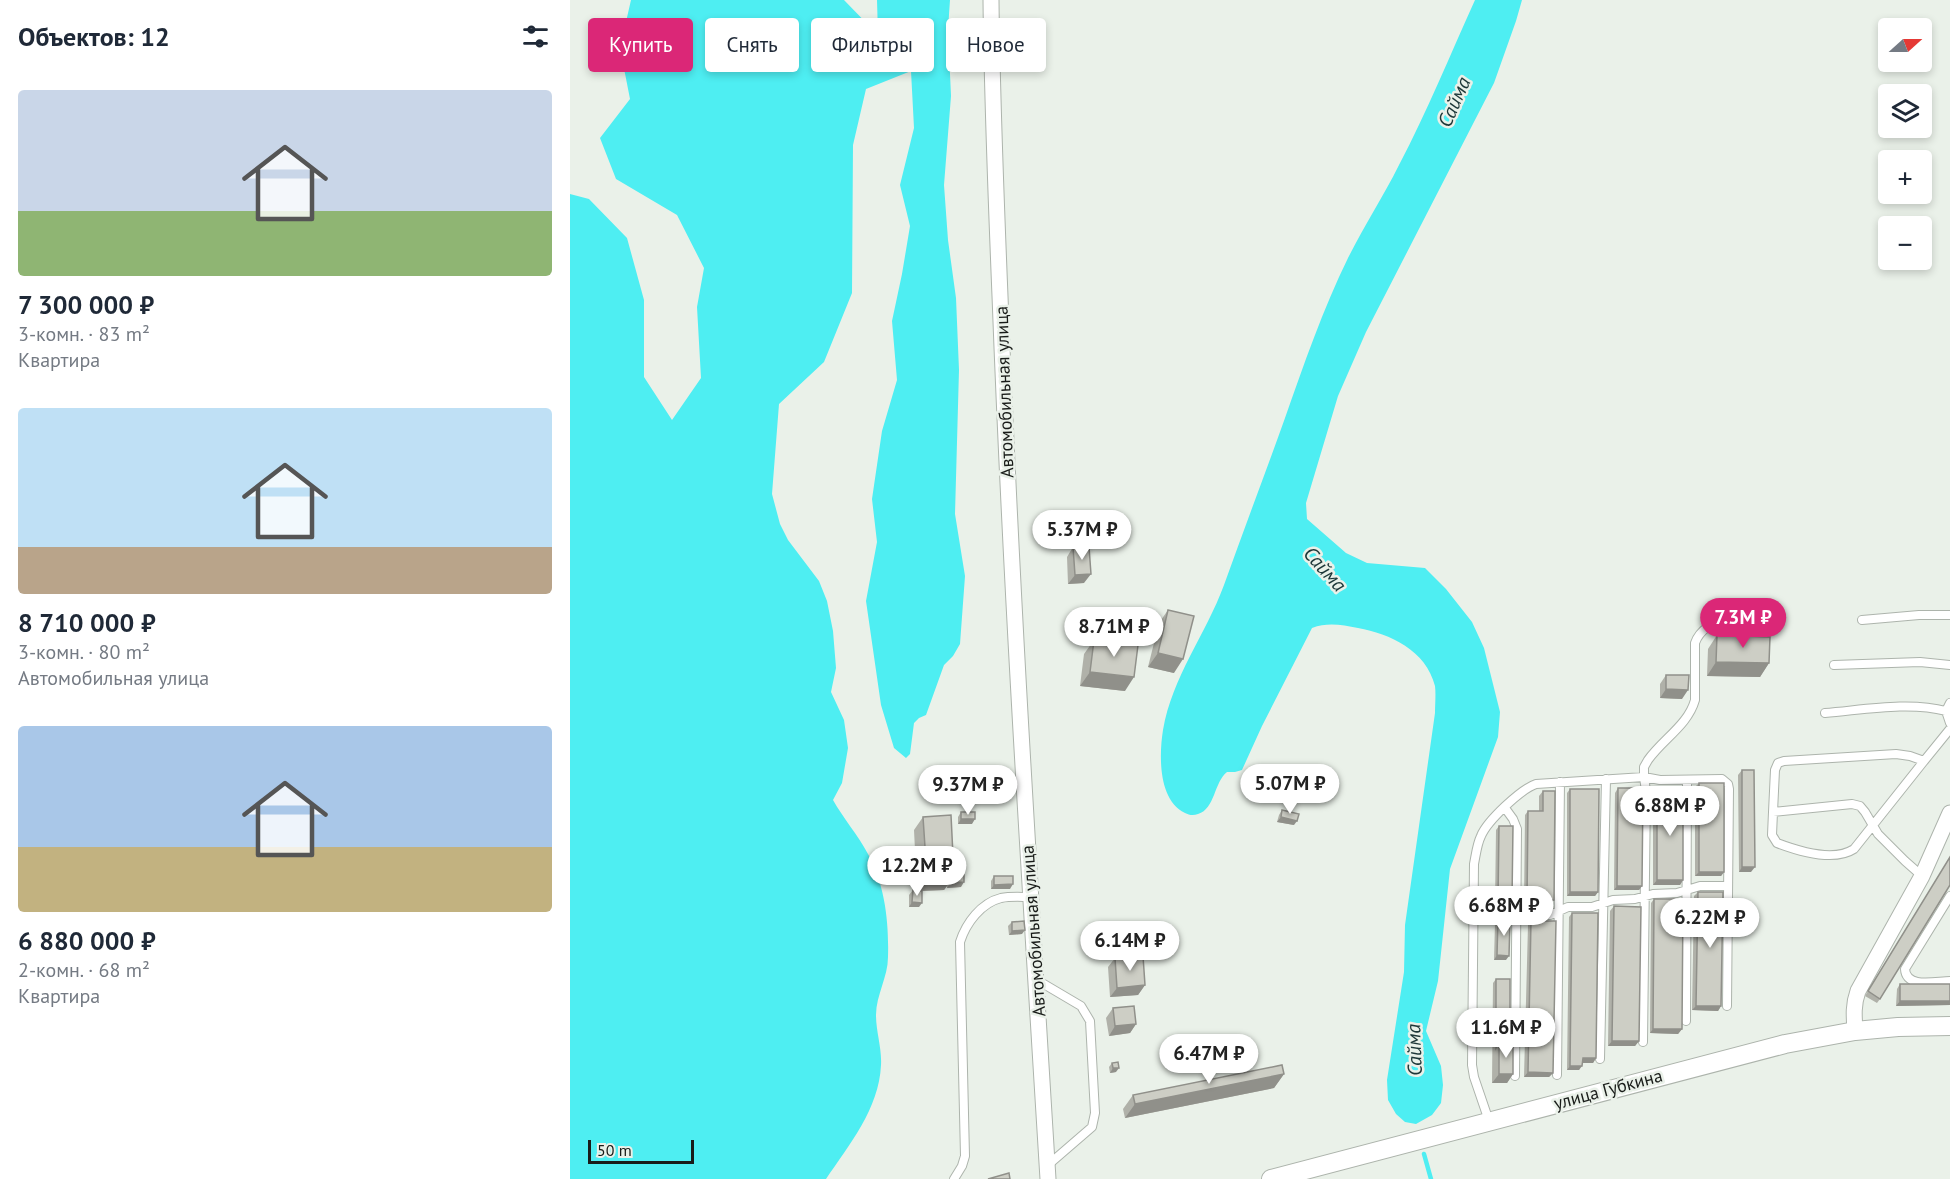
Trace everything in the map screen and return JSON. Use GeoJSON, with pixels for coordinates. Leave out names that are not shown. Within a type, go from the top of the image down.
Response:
{"type":"FeatureCollection","features":[{"type":"Feature","properties":{"kind":"street","name":"Автомобильная улица"},"geometry":{"type":"LineString","coordinates":[[992,0],[992,71],[1005,441],[1030,897],[1048,1172]]}},
{"type":"Feature","properties":{"kind":"street"},"geometry":{"type":"LineString","coordinates":[[1856,1031],[1853,1014],[1858,991],[1945,837],[1950,813]]}},
{"type":"Feature","properties":{"kind":"street","name":"улица Губкина"},"geometry":{"type":"LineString","coordinates":[[1271,1179],[1785,1044],[1856,1031],[1950,1026]]}},
{"type":"Feature","properties":{"kind":"lane"},"geometry":{"type":"LineString","coordinates":[[1643,1042],[1646,791],[1644,767],[1688,716],[1693,706],[1695,700],[1695,643],[1698,635],[1703,629],[1738,611]]}},
{"type":"Feature","properties":{"kind":"lane"},"geometry":{"type":"LineString","coordinates":[[1862,620],[1950,615]]}},
{"type":"Feature","properties":{"kind":"lane"},"geometry":{"type":"LineString","coordinates":[[1834,665],[1920,662],[1950,665]]}},
{"type":"Feature","properties":{"kind":"lane"},"geometry":{"type":"LineString","coordinates":[[1950,703],[1946,711],[1950,723]]}},
{"type":"Feature","properties":{"kind":"lane"},"geometry":{"type":"LineString","coordinates":[[1825,713],[1914,706],[1933,707],[1946,711]]}},
{"type":"Feature","properties":{"kind":"lane"},"geometry":{"type":"LineString","coordinates":[[1924,761],[1896,754],[1778,763],[1775,770],[1772,835],[1778,843],[1824,855],[1834,856],[1848,853],[1854,849],[1950,729]]}},
{"type":"Feature","properties":{"kind":"lane"},"geometry":{"type":"LineString","coordinates":[[1489,1120],[1472,1065],[1474,864],[1480,838],[1485,828],[1527,787],[1536,784],[1606,778],[1644,777],[1687,781],[1704,778],[1722,779],[1728,784],[1727,1006]]}},
{"type":"Feature","properties":{"kind":"lane"},"geometry":{"type":"LineString","coordinates":[[1600,1059],[1606,778]]}},
{"type":"Feature","properties":{"kind":"lane"},"geometry":{"type":"LineString","coordinates":[[1686,1021],[1687,781]]}},
{"type":"Feature","properties":{"kind":"lane"},"geometry":{"type":"LineString","coordinates":[[1557,1075],[1560,782]]}},
{"type":"Feature","properties":{"kind":"lane"},"geometry":{"type":"LineString","coordinates":[[1773,812],[1852,804],[1860,806],[1872,825],[1922,876]]}},
{"type":"Feature","properties":{"kind":"lane"},"geometry":{"type":"LineString","coordinates":[[1505,808],[1514,819],[1517,829],[1515,1076]]}},
{"type":"Feature","properties":{"kind":"lane"},"geometry":{"type":"LineString","coordinates":[[1474,913],[1550,915],[1568,907],[1592,907],[1700,886],[1728,886]]}},
{"type":"Feature","properties":{"kind":"lane"},"geometry":{"type":"LineString","coordinates":[[1950,896],[1904,972],[1908,979],[1914,982],[1950,981]]}},
{"type":"Feature","properties":{"kind":"lane"},"geometry":{"type":"LineString","coordinates":[[954,1179],[962,1166],[964,1156],[960,942],[968,923],[985,906],[1003,898],[1030,897]]}},
{"type":"Feature","properties":{"kind":"lane"},"geometry":{"type":"LineString","coordinates":[[1036,979],[1081,1006],[1090,1021],[1094,1121],[1092,1126],[1048,1172]]}},
{"type":"Feature","properties":{"kind":"water"},"geometry":{"type":"Polygon","coordinates":[[[631,0],[844,0],[861,18],[811,18],[811,72],[908,72],[866,89],[853,145],[852,293],[824,362],[779,404],[772,494],[780,524],[788,540],[819,581],[827,601],[833,631],[836,668],[831,692],[844,720],[848,748],[842,783],[833,800],[874,866],[885,904],[888,930],[887,964],[876,1015],[881,1059],[879,1081],[875,1097],[861,1126],[826,1179],[570,1179],[570,194],[589,199],[627,238],[644,300],[644,377],[672,420],[701,378],[697,307],[704,268],[677,215],[616,179],[600,138],[630,99],[625,72],[693,72],[693,18],[627,18],[631,0]]]}},
{"type":"Feature","properties":{"kind":"water"},"geometry":{"type":"Polygon","coordinates":[[[877,0],[950,0],[949,18],[946,18],[946,72],[950,72],[951,96],[944,185],[948,240],[956,298],[959,370],[955,514],[965,576],[960,644],[944,665],[926,715],[914,723],[910,754],[906,758],[894,748],[881,705],[866,601],[877,542],[872,499],[882,431],[897,380],[892,321],[910,226],[900,185],[914,128],[911,72],[934,72],[934,18],[878,18],[877,0]]]}},
{"type":"Feature","properties":{"kind":"water"},"geometry":{"type":"Polygon","coordinates":[[[1475,0],[1522,0],[1494,83],[1366,332],[1338,396],[1306,503],[1307,519],[1346,553],[1367,563],[1425,568],[1446,589],[1472,622],[1484,648],[1500,712],[1498,737],[1450,869],[1438,981],[1426,1031],[1441,1066],[1443,1085],[1441,1103],[1432,1115],[1416,1124],[1405,1122],[1396,1114],[1388,1100],[1387,1080],[1404,972],[1405,925],[1435,713],[1435,686],[1424,663],[1415,653],[1394,639],[1370,631],[1335,625],[1312,628],[1242,770],[1227,772],[1223,776],[1208,807],[1198,814],[1185,813],[1176,807],[1170,798],[1162,776],[1161,752],[1167,711],[1174,692],[1217,603],[1330,297],[1354,246],[1409,145],[1475,0]]]}},
{"type":"Feature","properties":{"kind":"building"},"geometry":{"type":"Polygon","coordinates":[[[1073,547],[1089,547],[1091,574],[1075,575],[1073,547]]]}},
{"type":"Feature","properties":{"kind":"building"},"geometry":{"type":"Polygon","coordinates":[[[1168,610],[1194,616],[1183,659],[1158,653],[1168,610]]]}},
{"type":"Feature","properties":{"kind":"building"},"geometry":{"type":"Polygon","coordinates":[[[1717,635],[1770,637],[1769,663],[1716,662],[1717,635]]]}},
{"type":"Feature","properties":{"kind":"building"},"geometry":{"type":"Polygon","coordinates":[[[1094,640],[1138,645],[1134,677],[1090,672],[1094,640]]]}},
{"type":"Feature","properties":{"kind":"building"},"geometry":{"type":"Polygon","coordinates":[[[1666,675],[1689,675],[1688,690],[1666,689],[1666,675]]]}},
{"type":"Feature","properties":{"kind":"building"},"geometry":{"type":"Polygon","coordinates":[[[1742,770],[1754,770],[1755,867],[1742,867],[1742,770]]]}},
{"type":"Feature","properties":{"kind":"building"},"geometry":{"type":"Polygon","coordinates":[[[1294,782],[1303,785],[1298,800],[1289,797],[1294,782]]]}},
{"type":"Feature","properties":{"kind":"building"},"geometry":{"type":"Polygon","coordinates":[[[1699,783],[1724,783],[1724,872],[1699,872],[1699,783]]]}},
{"type":"Feature","properties":{"kind":"building"},"geometry":{"type":"Polygon","coordinates":[[[1618,788],[1643,788],[1642,886],[1617,886],[1618,788]]]}},
{"type":"Feature","properties":{"kind":"building"},"geometry":{"type":"Polygon","coordinates":[[[1570,789],[1599,789],[1598,892],[1570,892],[1570,789]]]}},
{"type":"Feature","properties":{"kind":"building"},"geometry":{"type":"Polygon","coordinates":[[[1657,789],[1670,789],[1670,800],[1683,800],[1683,880],[1657,880],[1657,789]]]}},
{"type":"Feature","properties":{"kind":"building"},"geometry":{"type":"Polygon","coordinates":[[[1543,791],[1555,791],[1554,900],[1527,900],[1528,811],[1543,811],[1543,791]]]}},
{"type":"Feature","properties":{"kind":"building"},"geometry":{"type":"Polygon","coordinates":[[[1282,810],[1299,814],[1297,821],[1281,817],[1282,810]]]}},
{"type":"Feature","properties":{"kind":"building"},"geometry":{"type":"Polygon","coordinates":[[[961,812],[975,812],[975,819],[961,819],[961,812]]]}},
{"type":"Feature","properties":{"kind":"building"},"geometry":{"type":"Polygon","coordinates":[[[951,815],[954,876],[927,877],[923,817],[951,815]]]}},
{"type":"Feature","properties":{"kind":"building"},"geometry":{"type":"Polygon","coordinates":[[[1499,826],[1513,826],[1512,900],[1498,900],[1499,826]]]}},
{"type":"Feature","properties":{"kind":"building"},"geometry":{"type":"Polygon","coordinates":[[[1950,857],[1950,885],[1880,999],[1868,991],[1950,857]]]}},
{"type":"Feature","properties":{"kind":"building"},"geometry":{"type":"Polygon","coordinates":[[[954,875],[964,875],[964,882],[950,883],[954,875]]]}},
{"type":"Feature","properties":{"kind":"building"},"geometry":{"type":"Polygon","coordinates":[[[994,876],[1013,876],[1013,884],[994,885],[994,876]]]}},
{"type":"Feature","properties":{"kind":"building"},"geometry":{"type":"Polygon","coordinates":[[[913,890],[922,891],[922,903],[912,902],[913,890]]]}},
{"type":"Feature","properties":{"kind":"building"},"geometry":{"type":"Polygon","coordinates":[[[1698,892],[1723,892],[1721,1006],[1696,1006],[1698,892]]]}},
{"type":"Feature","properties":{"kind":"building"},"geometry":{"type":"Polygon","coordinates":[[[1654,899],[1683,899],[1682,1029],[1653,1029],[1654,899]]]}},
{"type":"Feature","properties":{"kind":"building"},"geometry":{"type":"Polygon","coordinates":[[[1614,906],[1641,907],[1639,1041],[1612,1041],[1614,906]]]}},
{"type":"Feature","properties":{"kind":"building"},"geometry":{"type":"Polygon","coordinates":[[[1572,913],[1598,913],[1596,1058],[1583,1058],[1582,1066],[1570,1066],[1572,913]]]}},
{"type":"Feature","properties":{"kind":"building"},"geometry":{"type":"Polygon","coordinates":[[[1498,919],[1510,919],[1509,956],[1497,955],[1498,919]]]}},
{"type":"Feature","properties":{"kind":"building"},"geometry":{"type":"Polygon","coordinates":[[[1024,921],[1025,930],[1012,931],[1012,922],[1024,921]]]}},
{"type":"Feature","properties":{"kind":"building"},"geometry":{"type":"Polygon","coordinates":[[[1531,921],[1556,921],[1553,1073],[1528,1072],[1531,921]]]}},
{"type":"Feature","properties":{"kind":"building"},"geometry":{"type":"Polygon","coordinates":[[[1143,956],[1145,985],[1117,988],[1115,958],[1143,956]]]}},
{"type":"Feature","properties":{"kind":"building"},"geometry":{"type":"Polygon","coordinates":[[[1496,979],[1510,979],[1510,1044],[1499,1043],[1496,1048],[1496,979]]]}},
{"type":"Feature","properties":{"kind":"building"},"geometry":{"type":"Polygon","coordinates":[[[1900,984],[1950,984],[1950,1001],[1900,1001],[1900,984]]]}},
{"type":"Feature","properties":{"kind":"building"},"geometry":{"type":"Polygon","coordinates":[[[1134,1006],[1136,1024],[1115,1026],[1113,1008],[1134,1006]]]}},
{"type":"Feature","properties":{"kind":"building"},"geometry":{"type":"Polygon","coordinates":[[[1499,1043],[1513,1044],[1513,1074],[1499,1074],[1499,1043]]]}},
{"type":"Feature","properties":{"kind":"building"},"geometry":{"type":"Polygon","coordinates":[[[1118,1062],[1119,1068],[1113,1068],[1112,1063],[1118,1062]]]}},
{"type":"Feature","properties":{"kind":"building"},"geometry":{"type":"Polygon","coordinates":[[[1282,1065],[1284,1074],[1135,1104],[1133,1095],[1282,1065]]]}},
{"type":"Feature","properties":{"kind":"building"},"geometry":{"type":"Polygon","coordinates":[[[1009,1173],[1010,1179],[988,1179],[1009,1173]]]}},
{"type":"Feature","properties":{"kind":"waterway","name":"Сайма"},"geometry":{"type":"LineString","coordinates":[[1424,1154],[1431,1179]]}}]}
